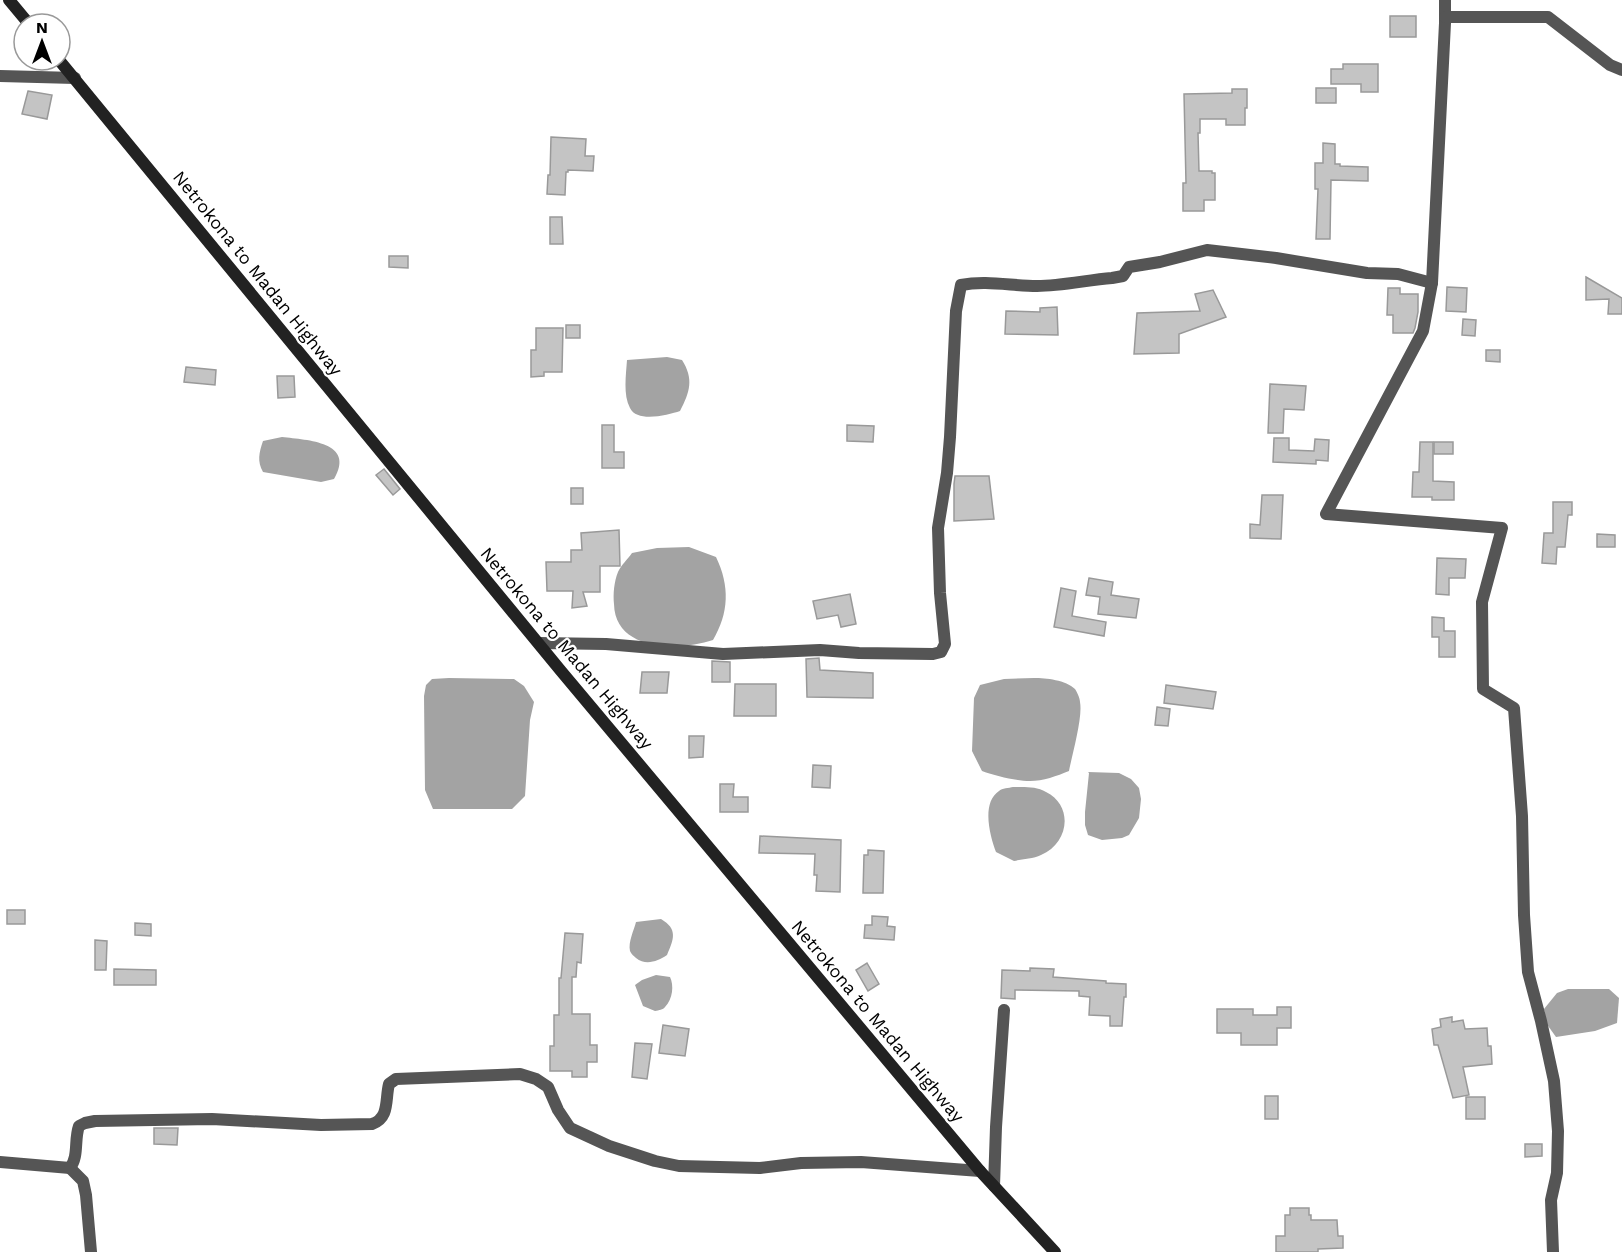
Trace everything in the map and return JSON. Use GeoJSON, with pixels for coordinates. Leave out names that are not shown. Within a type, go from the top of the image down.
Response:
{"type":"FeatureCollection","features":[{"type":"Feature","properties":{"kind":"main road"},"geometry":{"type":"LineString","coordinates":[[9,0],[19,12]]}},
{"type":"Feature","properties":{"kind":"main road","name":"Netrokona to Madan Highway"},"geometry":{"type":"LineString","coordinates":[[70,72],[539,644],[980,1171],[1054,1252]]}},
{"type":"Feature","properties":{"kind":"street"},"geometry":{"type":"LineString","coordinates":[[1445,0],[1432,282],[1423,331],[1326,514],[1503,528],[1482,602],[1483,689],[1514,708],[1522,816],[1524,915],[1528,972],[1554,1081],[1558,1131],[1557,1173],[1551,1200],[1553,1252]]}},
{"type":"Feature","properties":{"kind":"street"},"geometry":{"type":"LineString","coordinates":[[1445,17],[1548,17],[1610,65],[1622,70]]}},
{"type":"Feature","properties":{"kind":"street"},"geometry":{"type":"LineString","coordinates":[[0,76],[75,78]]}},
{"type":"Feature","properties":{"kind":"street"},"geometry":{"type":"LineString","coordinates":[[539,644],[606,644],[723,654],[820,650],[933,654],[941,651],[945,644],[940,593],[938,528],[947,473],[956,311],[961,285],[973,282],[1008,286],[1040,286],[1112,278],[1123,276],[1129,267],[1207,250],[1276,258],[1367,273],[1398,274],[1432,282]]}},
{"type":"Feature","properties":{"kind":"street"},"geometry":{"type":"LineString","coordinates":[[994,1186],[1004,1010]]}},
{"type":"Feature","properties":{"kind":"street"},"geometry":{"type":"LineString","coordinates":[[70,1168],[74,1162],[79,1126],[85,1123],[212,1119],[321,1125],[372,1124],[382,1118],[389,1084],[396,1079],[520,1074],[536,1079],[548,1087],[558,1110],[570,1128],[609,1146],[663,1163],[688,1167],[760,1168],[827,1162],[861,1162],[980,1171]]}},
{"type":"Feature","properties":{"kind":"street"},"geometry":{"type":"LineString","coordinates":[[0,1162],[70,1168],[82,1182],[86,1195],[91,1252]]}},
{"type":"Feature","properties":{"kind":"shaded area"},"geometry":{"type":"Polygon","coordinates":[[[667,357],[682,360],[688,373],[688,392],[680,411],[653,417],[634,413],[626,397],[627,360],[667,357]]]}},
{"type":"Feature","properties":{"kind":"shaded area"},"geometry":{"type":"Polygon","coordinates":[[[282,437],[316,442],[334,450],[339,457],[339,467],[334,479],[321,482],[263,472],[259,457],[263,441],[282,437]]]}},
{"type":"Feature","properties":{"kind":"shaded area"},"geometry":{"type":"Polygon","coordinates":[[[689,547],[716,557],[724,578],[725,610],[713,640],[684,646],[667,646],[637,639],[625,631],[617,620],[614,592],[619,569],[632,553],[657,548],[689,547]]]}},
{"type":"Feature","properties":{"kind":"shaded area"},"geometry":{"type":"Polygon","coordinates":[[[1034,678],[1066,683],[1075,689],[1079,697],[1080,717],[1069,771],[1030,781],[1006,778],[982,771],[972,751],[974,698],[980,685],[1004,679],[1034,678]]]}},
{"type":"Feature","properties":{"kind":"shaded area"},"geometry":{"type":"Polygon","coordinates":[[[432,679],[514,679],[524,686],[534,702],[530,720],[525,796],[512,809],[433,809],[425,790],[424,696],[426,685],[432,679]]]}},
{"type":"Feature","properties":{"kind":"shaded area"},"geometry":{"type":"Polygon","coordinates":[[[1088,772],[1119,773],[1131,779],[1139,788],[1141,799],[1139,818],[1129,835],[1102,840],[1088,835],[1085,812],[1088,772]]]}},
{"type":"Feature","properties":{"kind":"shaded area"},"geometry":{"type":"Polygon","coordinates":[[[1030,787],[1046,792],[1055,798],[1064,815],[1062,833],[1058,842],[1038,856],[1014,861],[996,852],[988,820],[993,796],[1000,790],[1030,787]]]}},
{"type":"Feature","properties":{"kind":"shaded area"},"geometry":{"type":"Polygon","coordinates":[[[661,919],[670,927],[673,935],[667,955],[652,962],[644,962],[636,958],[630,951],[630,940],[636,922],[661,919]]]}},
{"type":"Feature","properties":{"kind":"shaded area"},"geometry":{"type":"Polygon","coordinates":[[[656,975],[670,977],[672,988],[668,1004],[663,1009],[655,1011],[643,1006],[635,985],[656,975]]]}},
{"type":"Feature","properties":{"kind":"shaded area"},"geometry":{"type":"Polygon","coordinates":[[[1568,989],[1609,989],[1619,998],[1617,1023],[1595,1031],[1556,1037],[1546,1023],[1544,1009],[1557,993],[1568,989]]]}},
{"type":"Feature","properties":{"kind":"building"},"geometry":{"type":"Polygon","coordinates":[[[1390,16],[1416,16],[1416,37],[1390,37],[1390,16]]]}},
{"type":"Feature","properties":{"kind":"building"},"geometry":{"type":"Polygon","coordinates":[[[1343,64],[1378,64],[1378,92],[1361,92],[1361,84],[1331,84],[1331,69],[1343,69],[1343,64]]]}},
{"type":"Feature","properties":{"kind":"building"},"geometry":{"type":"Polygon","coordinates":[[[1316,88],[1336,88],[1336,103],[1316,103],[1316,88]]]}},
{"type":"Feature","properties":{"kind":"building"},"geometry":{"type":"Polygon","coordinates":[[[1232,89],[1247,89],[1245,125],[1226,125],[1226,119],[1200,119],[1199,171],[1215,173],[1215,200],[1204,200],[1204,211],[1183,211],[1183,183],[1186,183],[1184,94],[1232,93],[1232,89]]]}},
{"type":"Feature","properties":{"kind":"building"},"geometry":{"type":"Polygon","coordinates":[[[28,91],[52,95],[47,119],[22,114],[28,91]]]}},
{"type":"Feature","properties":{"kind":"building"},"geometry":{"type":"Polygon","coordinates":[[[551,137],[586,139],[585,156],[594,156],[593,171],[568,170],[566,172],[565,195],[547,194],[551,137]]]}},
{"type":"Feature","properties":{"kind":"building"},"geometry":{"type":"Polygon","coordinates":[[[1323,143],[1335,144],[1335,164],[1368,167],[1368,181],[1331,180],[1330,239],[1316,239],[1318,189],[1315,189],[1315,163],[1323,163],[1323,143]]]}},
{"type":"Feature","properties":{"kind":"building"},"geometry":{"type":"Polygon","coordinates":[[[550,217],[562,217],[563,244],[550,244],[550,217]]]}},
{"type":"Feature","properties":{"kind":"building"},"geometry":{"type":"Polygon","coordinates":[[[389,256],[408,256],[408,268],[389,267],[389,256]]]}},
{"type":"Feature","properties":{"kind":"building"},"geometry":{"type":"Polygon","coordinates":[[[1586,277],[1622,298],[1622,314],[1608,314],[1609,299],[1586,300],[1586,277]]]}},
{"type":"Feature","properties":{"kind":"building"},"geometry":{"type":"Polygon","coordinates":[[[1447,287],[1467,288],[1466,312],[1446,311],[1447,287]]]}},
{"type":"Feature","properties":{"kind":"building"},"geometry":{"type":"Polygon","coordinates":[[[1388,288],[1400,288],[1400,294],[1418,294],[1418,312],[1413,333],[1393,333],[1393,315],[1387,315],[1388,288]]]}},
{"type":"Feature","properties":{"kind":"building"},"geometry":{"type":"Polygon","coordinates":[[[1213,290],[1226,317],[1179,334],[1179,353],[1134,354],[1137,313],[1200,311],[1195,294],[1213,290]]]}},
{"type":"Feature","properties":{"kind":"building"},"geometry":{"type":"Polygon","coordinates":[[[1057,307],[1058,335],[1005,334],[1006,311],[1040,312],[1040,308],[1057,307]]]}},
{"type":"Feature","properties":{"kind":"building"},"geometry":{"type":"Polygon","coordinates":[[[1463,319],[1476,320],[1475,336],[1462,335],[1463,319]]]}},
{"type":"Feature","properties":{"kind":"building"},"geometry":{"type":"Polygon","coordinates":[[[566,325],[580,325],[580,338],[566,338],[566,325]]]}},
{"type":"Feature","properties":{"kind":"building"},"geometry":{"type":"Polygon","coordinates":[[[536,328],[563,328],[562,372],[544,372],[544,376],[531,377],[531,350],[536,350],[536,328]]]}},
{"type":"Feature","properties":{"kind":"building"},"geometry":{"type":"Polygon","coordinates":[[[1486,350],[1500,350],[1500,362],[1486,361],[1486,350]]]}},
{"type":"Feature","properties":{"kind":"building"},"geometry":{"type":"Polygon","coordinates":[[[186,367],[216,370],[215,385],[184,382],[186,367]]]}},
{"type":"Feature","properties":{"kind":"building"},"geometry":{"type":"Polygon","coordinates":[[[277,376],[294,376],[295,397],[278,398],[277,376]]]}},
{"type":"Feature","properties":{"kind":"building"},"geometry":{"type":"Polygon","coordinates":[[[1270,384],[1306,386],[1304,410],[1284,409],[1283,433],[1268,433],[1270,384]]]}},
{"type":"Feature","properties":{"kind":"building"},"geometry":{"type":"Polygon","coordinates":[[[602,425],[614,425],[614,452],[624,452],[624,468],[602,468],[602,425]]]}},
{"type":"Feature","properties":{"kind":"building"},"geometry":{"type":"Polygon","coordinates":[[[847,425],[874,426],[873,442],[847,441],[847,425]]]}},
{"type":"Feature","properties":{"kind":"building"},"geometry":{"type":"Polygon","coordinates":[[[1274,438],[1289,438],[1289,450],[1314,451],[1315,439],[1329,440],[1328,461],[1316,460],[1316,464],[1273,462],[1274,438]]]}},
{"type":"Feature","properties":{"kind":"building"},"geometry":{"type":"Polygon","coordinates":[[[1420,442],[1433,442],[1433,481],[1454,482],[1454,500],[1412,497],[1413,472],[1419,472],[1420,442]]]}},
{"type":"Feature","properties":{"kind":"building"},"geometry":{"type":"Polygon","coordinates":[[[1434,442],[1453,442],[1453,454],[1434,454],[1434,442]]]}},
{"type":"Feature","properties":{"kind":"building"},"geometry":{"type":"Polygon","coordinates":[[[384,469],[400,489],[393,495],[376,475],[384,469]]]}},
{"type":"Feature","properties":{"kind":"building"},"geometry":{"type":"Polygon","coordinates":[[[955,476],[989,476],[994,519],[954,521],[955,476]]]}},
{"type":"Feature","properties":{"kind":"building"},"geometry":{"type":"Polygon","coordinates":[[[571,488],[583,488],[583,504],[571,504],[571,488]]]}},
{"type":"Feature","properties":{"kind":"building"},"geometry":{"type":"Polygon","coordinates":[[[1262,495],[1283,495],[1281,539],[1250,538],[1250,524],[1260,525],[1262,495]]]}},
{"type":"Feature","properties":{"kind":"building"},"geometry":{"type":"Polygon","coordinates":[[[1553,502],[1572,502],[1572,515],[1568,515],[1565,547],[1557,547],[1556,564],[1542,563],[1544,533],[1553,533],[1553,502]]]}},
{"type":"Feature","properties":{"kind":"building"},"geometry":{"type":"Polygon","coordinates":[[[619,530],[620,566],[600,566],[600,592],[583,592],[587,606],[572,608],[573,591],[547,591],[546,562],[571,562],[571,550],[582,550],[581,533],[619,530]]]}},
{"type":"Feature","properties":{"kind":"building"},"geometry":{"type":"Polygon","coordinates":[[[1597,534],[1615,535],[1615,547],[1597,547],[1597,534]]]}},
{"type":"Feature","properties":{"kind":"building"},"geometry":{"type":"Polygon","coordinates":[[[1437,558],[1466,559],[1465,578],[1449,578],[1449,595],[1436,594],[1437,558]]]}},
{"type":"Feature","properties":{"kind":"building"},"geometry":{"type":"Polygon","coordinates":[[[1089,578],[1113,582],[1111,595],[1139,599],[1136,618],[1098,614],[1100,597],[1086,595],[1089,578]]]}},
{"type":"Feature","properties":{"kind":"building"},"geometry":{"type":"Polygon","coordinates":[[[1061,588],[1076,591],[1072,616],[1106,622],[1104,636],[1054,627],[1061,588]]]}},
{"type":"Feature","properties":{"kind":"building"},"geometry":{"type":"Polygon","coordinates":[[[850,594],[856,624],[841,627],[838,615],[817,619],[813,601],[850,594]]]}},
{"type":"Feature","properties":{"kind":"building"},"geometry":{"type":"Polygon","coordinates":[[[1432,617],[1444,618],[1444,631],[1455,631],[1455,657],[1439,657],[1439,637],[1432,637],[1432,617]]]}},
{"type":"Feature","properties":{"kind":"building"},"geometry":{"type":"Polygon","coordinates":[[[819,658],[820,670],[873,673],[873,698],[807,697],[806,659],[819,658]]]}},
{"type":"Feature","properties":{"kind":"building"},"geometry":{"type":"Polygon","coordinates":[[[712,661],[730,662],[730,682],[712,682],[712,661]]]}},
{"type":"Feature","properties":{"kind":"building"},"geometry":{"type":"Polygon","coordinates":[[[642,672],[669,672],[667,693],[640,693],[642,672]]]}},
{"type":"Feature","properties":{"kind":"building"},"geometry":{"type":"Polygon","coordinates":[[[735,684],[776,684],[776,716],[734,716],[735,684]]]}},
{"type":"Feature","properties":{"kind":"building"},"geometry":{"type":"Polygon","coordinates":[[[1166,685],[1216,692],[1213,709],[1164,703],[1166,685]]]}},
{"type":"Feature","properties":{"kind":"building"},"geometry":{"type":"Polygon","coordinates":[[[1157,707],[1170,709],[1168,726],[1155,725],[1157,707]]]}},
{"type":"Feature","properties":{"kind":"building"},"geometry":{"type":"Polygon","coordinates":[[[689,736],[704,736],[703,757],[689,758],[689,736]]]}},
{"type":"Feature","properties":{"kind":"building"},"geometry":{"type":"Polygon","coordinates":[[[813,765],[831,766],[830,788],[812,787],[813,765]]]}},
{"type":"Feature","properties":{"kind":"building"},"geometry":{"type":"Polygon","coordinates":[[[720,784],[734,784],[733,797],[748,797],[748,812],[720,812],[720,784]]]}},
{"type":"Feature","properties":{"kind":"building"},"geometry":{"type":"Polygon","coordinates":[[[760,836],[841,840],[840,892],[816,891],[815,854],[759,853],[760,836]]]}},
{"type":"Feature","properties":{"kind":"building"},"geometry":{"type":"Polygon","coordinates":[[[868,850],[884,851],[883,893],[863,893],[864,855],[868,855],[868,850]]]}},
{"type":"Feature","properties":{"kind":"building"},"geometry":{"type":"Polygon","coordinates":[[[7,910],[25,910],[25,924],[7,924],[7,910]]]}},
{"type":"Feature","properties":{"kind":"building"},"geometry":{"type":"Polygon","coordinates":[[[872,916],[888,917],[887,926],[895,927],[894,940],[864,938],[865,925],[872,925],[872,916]]]}},
{"type":"Feature","properties":{"kind":"building"},"geometry":{"type":"Polygon","coordinates":[[[135,923],[151,924],[151,936],[135,935],[135,923]]]}},
{"type":"Feature","properties":{"kind":"building"},"geometry":{"type":"Polygon","coordinates":[[[565,933],[583,934],[581,963],[577,962],[576,977],[572,977],[572,1014],[590,1014],[590,1045],[597,1045],[597,1062],[587,1062],[587,1077],[572,1077],[572,1071],[550,1071],[550,1046],[554,1046],[554,1015],[559,1015],[559,978],[561,978],[565,933]]]}},
{"type":"Feature","properties":{"kind":"building"},"geometry":{"type":"Polygon","coordinates":[[[95,940],[107,941],[106,970],[95,970],[95,940]]]}},
{"type":"Feature","properties":{"kind":"building"},"geometry":{"type":"Polygon","coordinates":[[[867,963],[879,984],[868,991],[856,970],[867,963]]]}},
{"type":"Feature","properties":{"kind":"building"},"geometry":{"type":"Polygon","coordinates":[[[1030,968],[1054,969],[1053,977],[1126,984],[1122,1026],[1110,1026],[1110,1016],[1089,1015],[1090,997],[1079,996],[1079,991],[1015,990],[1015,999],[1001,998],[1002,970],[1030,971],[1030,968]]]}},
{"type":"Feature","properties":{"kind":"building"},"geometry":{"type":"Polygon","coordinates":[[[114,969],[156,970],[156,985],[114,985],[114,969]]]}},
{"type":"Feature","properties":{"kind":"building"},"geometry":{"type":"Polygon","coordinates":[[[1277,1007],[1291,1007],[1291,1028],[1277,1028],[1277,1045],[1241,1045],[1241,1033],[1217,1033],[1217,1009],[1253,1009],[1253,1015],[1277,1015],[1277,1007]]]}},
{"type":"Feature","properties":{"kind":"building"},"geometry":{"type":"Polygon","coordinates":[[[1452,1017],[1452,1022],[1463,1020],[1465,1029],[1487,1028],[1492,1064],[1463,1067],[1469,1095],[1453,1098],[1438,1045],[1434,1045],[1432,1029],[1441,1027],[1440,1019],[1452,1017]]]}},
{"type":"Feature","properties":{"kind":"building"},"geometry":{"type":"Polygon","coordinates":[[[663,1025],[689,1029],[685,1056],[659,1053],[663,1025]]]}},
{"type":"Feature","properties":{"kind":"building"},"geometry":{"type":"Polygon","coordinates":[[[635,1043],[652,1044],[647,1079],[632,1077],[635,1043]]]}},
{"type":"Feature","properties":{"kind":"building"},"geometry":{"type":"Polygon","coordinates":[[[1265,1096],[1278,1096],[1278,1119],[1265,1119],[1265,1096]]]}},
{"type":"Feature","properties":{"kind":"building"},"geometry":{"type":"Polygon","coordinates":[[[1466,1097],[1485,1097],[1485,1119],[1466,1119],[1466,1097]]]}},
{"type":"Feature","properties":{"kind":"building"},"geometry":{"type":"Polygon","coordinates":[[[154,1128],[178,1128],[177,1145],[154,1144],[154,1128]]]}},
{"type":"Feature","properties":{"kind":"building"},"geometry":{"type":"Polygon","coordinates":[[[1525,1144],[1542,1144],[1542,1156],[1525,1157],[1525,1144]]]}},
{"type":"Feature","properties":{"kind":"building"},"geometry":{"type":"Polygon","coordinates":[[[1290,1208],[1309,1208],[1311,1220],[1337,1220],[1338,1236],[1343,1236],[1343,1248],[1318,1249],[1318,1252],[1276,1252],[1276,1236],[1285,1236],[1285,1215],[1290,1215],[1290,1208]]]}}]}
